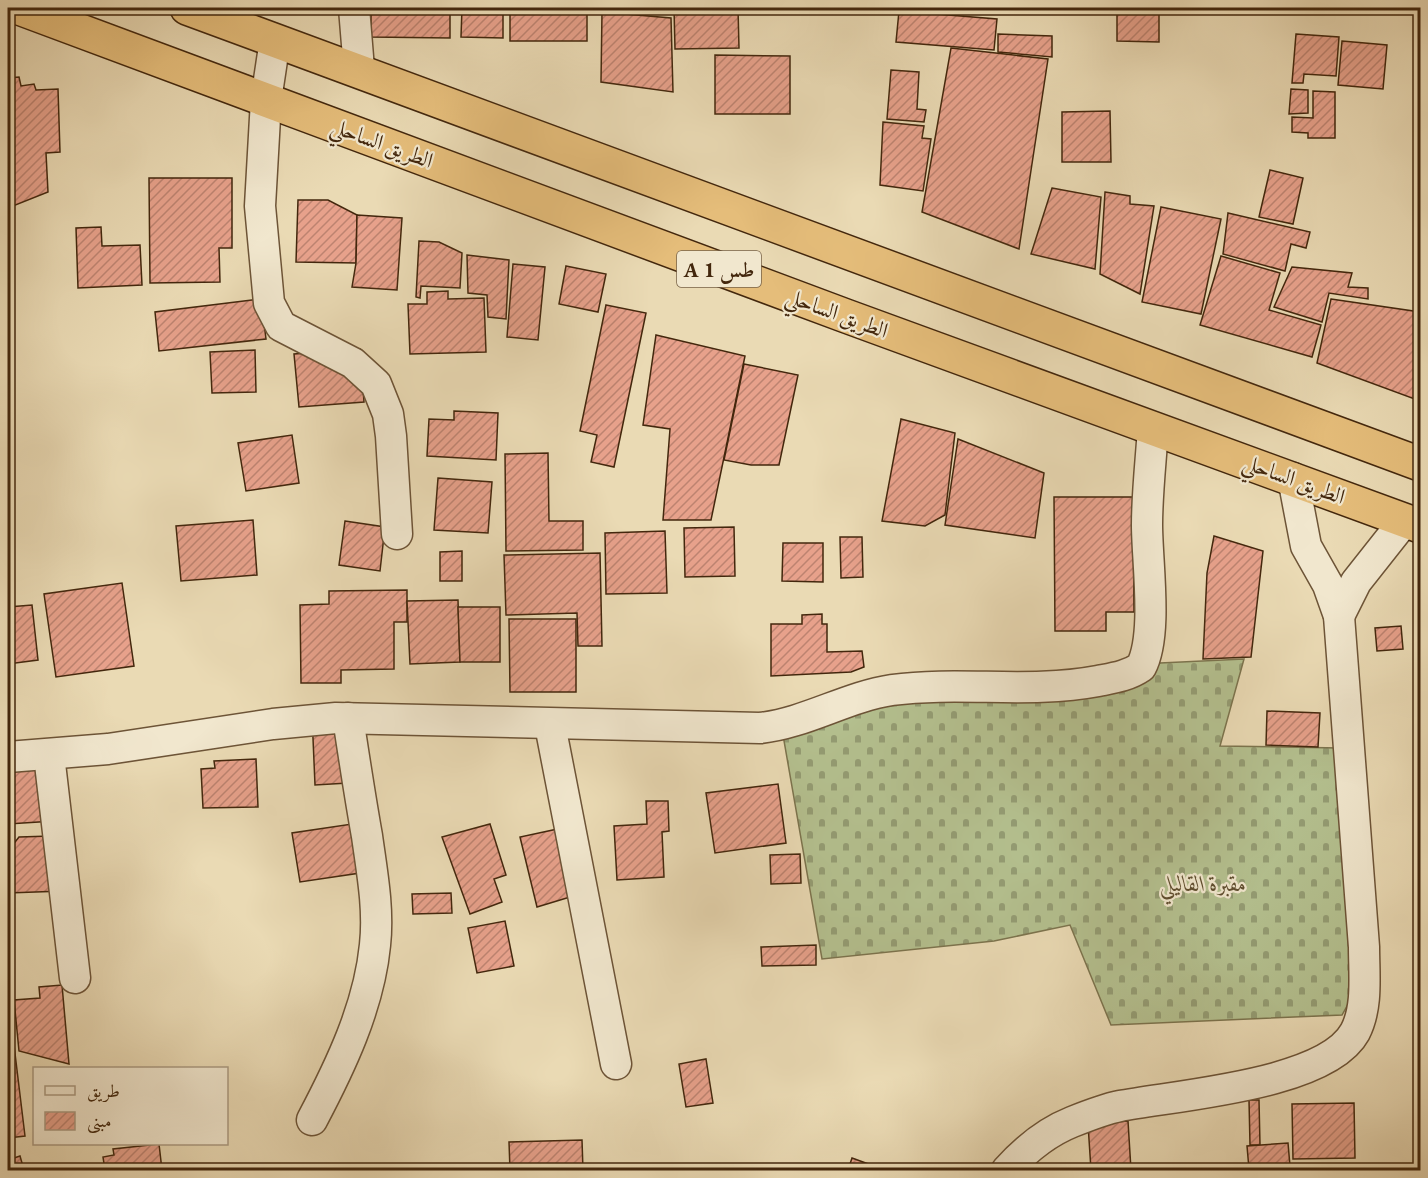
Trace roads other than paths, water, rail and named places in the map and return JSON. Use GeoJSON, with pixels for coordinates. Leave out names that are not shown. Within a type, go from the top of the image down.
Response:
{"type":"FeatureCollection","features":[{"type":"Feature","properties":{"kind":"highway","name":"الطريق الساحلي"},"geometry":{"type":"LineString","coordinates":[[20,8],[1412,523]]}},
{"type":"Feature","properties":{"kind":"highway","name":"A 1 طس"},"geometry":{"type":"LineString","coordinates":[[187,8],[359,69],[1420,464]]}},
{"type":"Feature","properties":{"kind":"street"},"geometry":{"type":"LineString","coordinates":[[354,8],[359,69]]}},
{"type":"Feature","properties":{"kind":"street"},"geometry":{"type":"LineString","coordinates":[[275,40],[266,100],[260,206],[269,303],[281,326],[353,363],[376,384],[388,414],[397,534]]}},
{"type":"Feature","properties":{"kind":"street"},"geometry":{"type":"LineString","coordinates":[[8,757],[152,744],[283,723],[348,718],[760,729],[802,720],[863,697],[890,691],[940,687],[1049,688],[1134,672],[1141,667],[1147,650],[1150,585],[1147,526],[1153,428]]}},
{"type":"Feature","properties":{"kind":"street"},"geometry":{"type":"LineString","coordinates":[[1007,1170],[1032,1145],[1071,1122],[1117,1107],[1293,1073],[1322,1062],[1341,1049],[1354,1033],[1362,1014],[1364,947],[1339,616],[1328,585],[1306,546],[1293,478]]}},
{"type":"Feature","properties":{"kind":"street"},"geometry":{"type":"LineString","coordinates":[[1339,616],[1356,582],[1412,523]]}},
{"type":"Feature","properties":{"kind":"street"},"geometry":{"type":"LineString","coordinates":[[312,1120],[350,1040],[371,975],[376,944],[377,913],[374,883],[348,718]]}},
{"type":"Feature","properties":{"kind":"street"},"geometry":{"type":"LineString","coordinates":[[550,725],[616,1064]]}},
{"type":"Feature","properties":{"kind":"street"},"geometry":{"type":"LineString","coordinates":[[49,755],[75,978]]}},
{"type":"Feature","properties":{"kind":"park label","name":"مقبرة القاليلي"},"geometry":{"type":"Point","coordinates":[1203,883]}}]}
